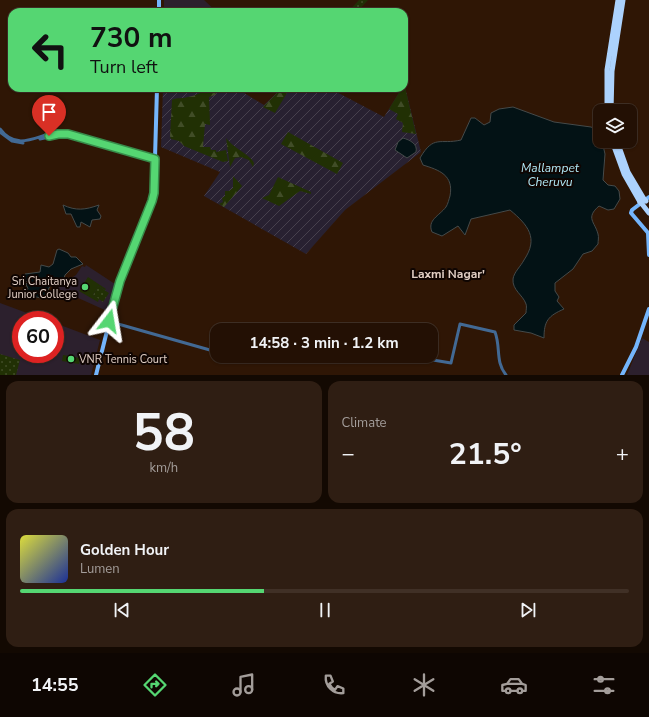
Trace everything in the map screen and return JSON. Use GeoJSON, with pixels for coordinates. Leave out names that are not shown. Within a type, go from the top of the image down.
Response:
{"type":"FeatureCollection","features":[{"type":"Feature","properties":{"kind":"highway"},"geometry":{"type":"LineString","coordinates":[[615,0],[618,17]]}},
{"type":"Feature","properties":{"kind":"highway"},"geometry":{"type":"LineString","coordinates":[[611,104],[611,78],[618,17],[618,0]]}},
{"type":"Feature","properties":{"kind":"highway"},"geometry":{"type":"LineString","coordinates":[[607,104],[606,77],[618,17],[623,0]]}},
{"type":"Feature","properties":{"kind":"highway"},"geometry":{"type":"LineString","coordinates":[[618,17],[626,0]]}},
{"type":"Feature","properties":{"kind":"highway"},"geometry":{"type":"LineString","coordinates":[[616,148],[645,202],[649,213]]}},
{"type":"Feature","properties":{"kind":"main road"},"geometry":{"type":"LineString","coordinates":[[97,375],[120,281],[154,193],[158,92]]}},
{"type":"Feature","properties":{"kind":"main road"},"geometry":{"type":"LineString","coordinates":[[97,375],[122,282],[155,194],[158,92]]}},
{"type":"Feature","properties":{"kind":"main road"},"geometry":{"type":"LineString","coordinates":[[645,202],[632,210],[631,213],[649,233],[649,255]]}},
{"type":"Feature","properties":{"kind":"main road"},"geometry":{"type":"LineString","coordinates":[[624,375],[636,347],[649,309]]}},
{"type":"Feature","properties":{"kind":"main road"},"geometry":{"type":"LineString","coordinates":[[624,375],[649,316]]}},
{"type":"Feature","properties":{"kind":"street"},"geometry":{"type":"LineString","coordinates":[[0,129],[9,137],[23,142],[57,132],[68,132],[155,159]]}},
{"type":"Feature","properties":{"kind":"street"},"geometry":{"type":"LineString","coordinates":[[0,132],[12,141],[24,144],[56,134],[68,134],[155,159]]}},
{"type":"Feature","properties":{"kind":"street"},"geometry":{"type":"LineString","coordinates":[[111,322],[210,350]]}},
{"type":"Feature","properties":{"kind":"street"},"geometry":{"type":"LineString","coordinates":[[438,361],[451,363],[460,324],[495,332],[498,347],[498,360],[506,375]]}},
{"type":"Feature","properties":{"kind":"shaded area"},"geometry":{"type":"Polygon","coordinates":[[[164,0],[204,0],[213,8],[164,8],[164,0]]]}},
{"type":"Feature","properties":{"kind":"shaded area"},"geometry":{"type":"Polygon","coordinates":[[[163,92],[243,92],[264,105],[278,92],[337,92],[384,117],[400,92],[406,92],[421,152],[345,210],[306,254],[204,196],[220,172],[161,147],[163,92]]]}},
{"type":"Feature","properties":{"kind":"shaded area","name":"Sri Chaitanya Junior College"},"geometry":{"type":"Polygon","coordinates":[[[86,265],[115,284],[107,311],[56,288],[76,275],[82,266],[85,267],[86,265]]]}},
{"type":"Feature","properties":{"kind":"shaded area"},"geometry":{"type":"Polygon","coordinates":[[[0,303],[22,311],[12,311],[12,363],[64,363],[64,326],[100,340],[91,375],[0,375],[0,303]]]}},
{"type":"Feature","properties":{"kind":"shaded area"},"geometry":{"type":"Polygon","coordinates":[[[642,338],[649,342],[649,375],[627,375],[642,338]]]}},
{"type":"Feature","properties":{"kind":"green space"},"geometry":{"type":"Polygon","coordinates":[[[359,0],[368,0],[361,8],[352,8],[359,0]]]}},
{"type":"Feature","properties":{"kind":"green space"},"geometry":{"type":"Polygon","coordinates":[[[203,92],[217,92],[215,95],[209,97],[210,125],[205,124],[203,147],[210,147],[211,150],[216,150],[216,152],[226,150],[228,161],[223,162],[184,146],[179,141],[171,139],[172,100],[203,92]]]}},
{"type":"Feature","properties":{"kind":"green space"},"geometry":{"type":"Polygon","coordinates":[[[278,92],[288,92],[275,113],[263,107],[278,92]]]}},
{"type":"Feature","properties":{"kind":"green space"},"geometry":{"type":"Polygon","coordinates":[[[400,92],[406,92],[416,134],[402,132],[403,123],[396,119],[398,114],[389,109],[400,92]]]}},
{"type":"Feature","properties":{"kind":"green space"},"geometry":{"type":"Polygon","coordinates":[[[288,132],[343,163],[337,174],[281,144],[288,132]]]}},
{"type":"Feature","properties":{"kind":"green space"},"geometry":{"type":"Polygon","coordinates":[[[226,138],[252,160],[254,163],[253,167],[249,160],[241,157],[235,158],[230,167],[226,138]]]}},
{"type":"Feature","properties":{"kind":"green space"},"geometry":{"type":"Polygon","coordinates":[[[233,176],[242,186],[224,207],[219,204],[223,202],[222,198],[225,196],[225,191],[229,191],[233,188],[233,176]]]}},
{"type":"Feature","properties":{"kind":"green space"},"geometry":{"type":"Polygon","coordinates":[[[278,177],[311,192],[311,194],[300,191],[279,206],[262,198],[269,195],[278,177]]]}},
{"type":"Feature","properties":{"kind":"green space"},"geometry":{"type":"Polygon","coordinates":[[[88,277],[106,289],[105,290],[98,286],[93,295],[99,299],[98,302],[79,291],[88,277]]]}},
{"type":"Feature","properties":{"kind":"green space"},"geometry":{"type":"Polygon","coordinates":[[[98,286],[109,293],[103,302],[93,295],[98,286]]]}},
{"type":"Feature","properties":{"kind":"green space"},"geometry":{"type":"Polygon","coordinates":[[[0,354],[12,358],[12,363],[19,363],[16,375],[0,375],[0,354]]]}},
{"type":"Feature","properties":{"kind":"green space","name":"VNR Tennis Court"},"geometry":{"type":"Polygon","coordinates":[[[64,355],[80,358],[79,364],[64,361],[64,355]]]}},
{"type":"Feature","properties":{"kind":"water","name":"Mallampet Cheruvu"},"geometry":{"type":"Polygon","coordinates":[[[513,107],[554,122],[593,128],[593,148],[604,148],[605,154],[603,180],[608,185],[615,186],[619,191],[620,199],[614,209],[608,210],[599,206],[593,214],[592,220],[597,230],[598,244],[592,251],[583,254],[573,269],[555,283],[555,291],[559,297],[557,301],[564,309],[554,314],[548,320],[545,327],[544,338],[531,333],[514,330],[514,325],[526,313],[526,304],[514,286],[513,279],[531,245],[529,232],[522,221],[510,210],[471,219],[465,235],[458,226],[442,236],[432,232],[431,228],[434,218],[446,207],[451,189],[450,183],[444,174],[423,165],[420,158],[429,146],[434,143],[461,140],[471,118],[475,118],[484,125],[490,122],[491,113],[499,109],[513,107]]]}},
{"type":"Feature","properties":{"kind":"water"},"geometry":{"type":"Polygon","coordinates":[[[403,138],[413,143],[416,147],[416,152],[407,158],[395,150],[398,142],[403,138]]]}},
{"type":"Feature","properties":{"kind":"water"},"geometry":{"type":"Polygon","coordinates":[[[63,205],[81,209],[99,205],[97,210],[101,216],[100,219],[92,220],[90,227],[81,222],[80,227],[77,227],[71,214],[66,214],[63,205]]]}},
{"type":"Feature","properties":{"kind":"water"},"geometry":{"type":"Polygon","coordinates":[[[59,249],[68,253],[71,257],[76,257],[83,264],[71,269],[65,275],[63,282],[55,283],[51,275],[48,277],[51,284],[46,294],[41,298],[32,296],[26,290],[28,289],[26,284],[29,281],[28,280],[26,282],[23,279],[25,274],[40,272],[41,265],[49,267],[53,264],[57,250],[59,249]]]}},
{"type":"Feature","properties":{"kind":"place","name":"Sri Chaitanya Junior College"},"geometry":{"type":"Point","coordinates":[85,287]}},
{"type":"Feature","properties":{"kind":"place","name":"VNR Tennis Court"},"geometry":{"type":"Point","coordinates":[71,359]}},
{"type":"Feature","properties":{"kind":"district","name":"Laxmi Nagar'"},"geometry":{"type":"Point","coordinates":[448,274]}},
{"type":"Feature","properties":{"kind":"route"},"geometry":{"type":"LineString","coordinates":[[49,136],[61,133],[68,134],[155,159],[154,193],[152,201],[120,281],[109,321]]}}]}
